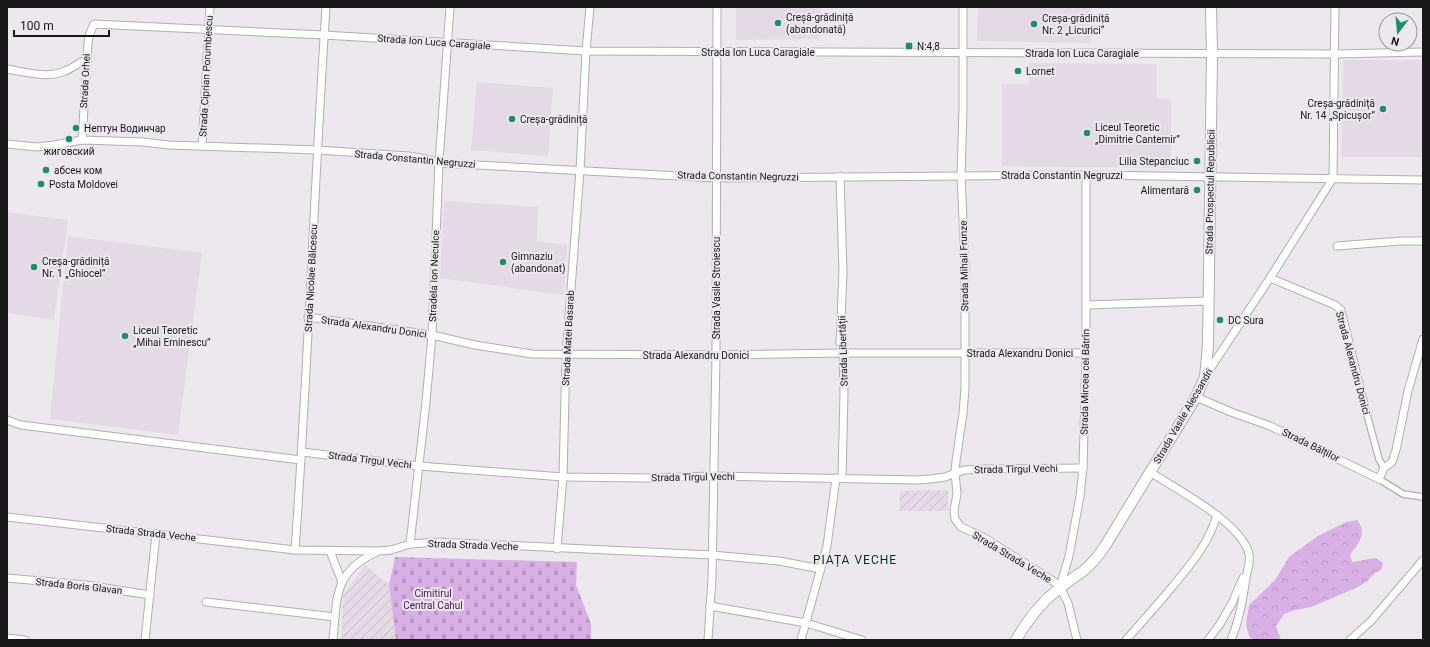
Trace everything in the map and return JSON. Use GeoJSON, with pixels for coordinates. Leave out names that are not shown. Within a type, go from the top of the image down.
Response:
{"type":"FeatureCollection","features":[{"type":"Feature","properties":{"kind":"main road","name":"Strada Prospectul Republicii"},"geometry":{"type":"LineString","coordinates":[[1205,376],[1208,354],[1212,54],[1211,7]]}},
{"type":"Feature","properties":{"kind":"main road","name":"Strada Vasile Alecsandri"},"geometry":{"type":"LineString","coordinates":[[1016,640],[1038,610],[1060,587],[1084,570],[1100,554],[1196,397],[1205,376]]}},
{"type":"Feature","properties":{"kind":"street","name":"Strada Ciprian Porumbescu"},"geometry":{"type":"LineString","coordinates":[[202,146],[210,7]]}},
{"type":"Feature","properties":{"kind":"street","name":"Strada Nicolae Bălcescu"},"geometry":{"type":"LineString","coordinates":[[295,550],[302,452],[317,150],[326,7]]}},
{"type":"Feature","properties":{"kind":"street","name":"Stradela Ion Neculce"},"geometry":{"type":"LineString","coordinates":[[410,544],[432,335],[439,163],[450,7]]}},
{"type":"Feature","properties":{"kind":"street","name":"Strada Matei Basarab"},"geometry":{"type":"LineString","coordinates":[[557,549],[563,477],[566,355],[580,170],[586,51],[590,7]]}},
{"type":"Feature","properties":{"kind":"street","name":"Strada Vasile Stroiescu"},"geometry":{"type":"LineString","coordinates":[[708,640],[712,556],[716,355],[717,7]]}},
{"type":"Feature","properties":{"kind":"street","name":"Strada Mihail Frunze"},"geometry":{"type":"LineString","coordinates":[[958,523],[954,510],[957,494],[955,472],[963,413],[965,354],[965,266],[961,175],[964,110],[963,7]]}},
{"type":"Feature","properties":{"kind":"street"},"geometry":{"type":"LineString","coordinates":[[1333,178],[1335,7]]}},
{"type":"Feature","properties":{"kind":"street","name":"Strada Ion Luca Caragiale"},"geometry":{"type":"LineString","coordinates":[[94,24],[324,35],[586,51],[1212,54],[1423,52]]}},
{"type":"Feature","properties":{"kind":"street","name":"Strada Orhei"},"geometry":{"type":"LineString","coordinates":[[82,140],[88,42],[94,24]]}},
{"type":"Feature","properties":{"kind":"street"},"geometry":{"type":"LineString","coordinates":[[7,69],[29,73],[51,74],[65,71],[87,58]]}},
{"type":"Feature","properties":{"kind":"street","name":"Strada Constantin Negruzzi"},"geometry":{"type":"LineString","coordinates":[[7,144],[37,147],[82,140],[143,142],[169,145],[317,150],[408,156],[427,159],[439,163],[716,178],[1086,175],[1423,180]]}},
{"type":"Feature","properties":{"kind":"street","name":"Strada Mircea cel Bătrîn"},"geometry":{"type":"LineString","coordinates":[[1060,587],[1069,556],[1080,496],[1083,468],[1086,353],[1086,175]]}},
{"type":"Feature","properties":{"kind":"street","name":"Strada Libertății"},"geometry":{"type":"LineString","coordinates":[[801,640],[829,537],[839,478],[844,393],[843,353],[840,337],[843,272],[840,176]]}},
{"type":"Feature","properties":{"kind":"street","name":"Strada Vasile Alecsandri"},"geometry":{"type":"LineString","coordinates":[[1205,376],[1270,278],[1333,178]]}},
{"type":"Feature","properties":{"kind":"street"},"geometry":{"type":"LineString","coordinates":[[1337,246],[1400,241],[1423,241]]}},
{"type":"Feature","properties":{"kind":"street","name":"Strada Alexandru Donici"},"geometry":{"type":"LineString","coordinates":[[1270,278],[1335,305],[1341,310],[1364,404],[1379,459],[1384,468]]}},
{"type":"Feature","properties":{"kind":"street"},"geometry":{"type":"LineString","coordinates":[[1086,305],[1208,301]]}},
{"type":"Feature","properties":{"kind":"street","name":"Strada Alexandru Donici"},"geometry":{"type":"LineString","coordinates":[[308,317],[432,335],[475,345],[532,354],[716,355],[843,353],[1086,353]]}},
{"type":"Feature","properties":{"kind":"street"},"geometry":{"type":"LineString","coordinates":[[1379,479],[1384,468],[1392,462],[1396,450],[1408,391],[1423,339]]}},
{"type":"Feature","properties":{"kind":"street","name":"Strada Bălților"},"geometry":{"type":"LineString","coordinates":[[1196,397],[1270,426],[1379,479],[1403,494],[1423,497]]}},
{"type":"Feature","properties":{"kind":"street"},"geometry":{"type":"LineString","coordinates":[[7,420],[21,425],[301,460]]}},
{"type":"Feature","properties":{"kind":"street","name":"Strada Tîrgul Vechi"},"geometry":{"type":"LineString","coordinates":[[302,452],[419,466],[563,477],[650,478],[713,476],[931,479],[945,477],[955,472],[981,469],[1083,468]]}},
{"type":"Feature","properties":{"kind":"street"},"geometry":{"type":"LineString","coordinates":[[1150,472],[1209,508],[1228,524],[1245,545],[1250,555],[1241,610],[1232,640]]}},
{"type":"Feature","properties":{"kind":"street"},"geometry":{"type":"LineString","coordinates":[[1126,640],[1200,552],[1214,527],[1217,515]]}},
{"type":"Feature","properties":{"kind":"street","name":"Strada Strada Veche"},"geometry":{"type":"LineString","coordinates":[[7,517],[295,550],[379,552],[410,544],[437,542],[712,556],[780,561],[821,569]]}},
{"type":"Feature","properties":{"kind":"street","name":"Strada Strada Veche"},"geometry":{"type":"LineString","coordinates":[[958,523],[967,530],[983,537],[1044,575],[1060,587],[1068,603],[1077,640]]}},
{"type":"Feature","properties":{"kind":"street"},"geometry":{"type":"LineString","coordinates":[[145,640],[156,534]]}},
{"type":"Feature","properties":{"kind":"street"},"geometry":{"type":"LineString","coordinates":[[330,551],[342,582]]}},
{"type":"Feature","properties":{"kind":"street"},"geometry":{"type":"LineString","coordinates":[[333,640],[337,596],[342,582],[359,562],[366,557],[379,552]]}},
{"type":"Feature","properties":{"kind":"street"},"geometry":{"type":"LineString","coordinates":[[1350,640],[1371,621],[1423,560]]}},
{"type":"Feature","properties":{"kind":"street"},"geometry":{"type":"LineString","coordinates":[[1208,640],[1220,624],[1247,573]]}},
{"type":"Feature","properties":{"kind":"street","name":"Strada Boris Glavan"},"geometry":{"type":"LineString","coordinates":[[7,578],[86,585],[150,594]]}},
{"type":"Feature","properties":{"kind":"street"},"geometry":{"type":"LineString","coordinates":[[206,602],[335,617]]}},
{"type":"Feature","properties":{"kind":"street"},"geometry":{"type":"LineString","coordinates":[[710,606],[806,623],[862,640]]}},
{"type":"Feature","properties":{"kind":"street"},"geometry":{"type":"LineString","coordinates":[[7,638],[25,640]]}},
{"type":"Feature","properties":{"kind":"shaded area","name":"Creșă-grădiniță (abandonată)"},"geometry":{"type":"Polygon","coordinates":[[[736,7],[821,7],[820,39],[736,40],[736,7]]]}},
{"type":"Feature","properties":{"kind":"shaded area","name":"Creșa-grădiniță Nr. 2 „Licurici“"},"geometry":{"type":"Polygon","coordinates":[[[978,7],[1091,7],[1090,43],[977,41],[978,7]]]}},
{"type":"Feature","properties":{"kind":"shaded area","name":"Creșa-grădiniță Nr. 14 „Spicușor”"},"geometry":{"type":"Polygon","coordinates":[[[1343,60],[1423,60],[1423,157],[1342,157],[1343,60]]]}},
{"type":"Feature","properties":{"kind":"shaded area","name":"Liceul Teoretic „Dimitrie Cantemir”"},"geometry":{"type":"Polygon","coordinates":[[[1029,63],[1157,64],[1157,98],[1171,99],[1171,168],[1002,166],[1002,84],[1029,84],[1029,63]]]}},
{"type":"Feature","properties":{"kind":"shaded area","name":"Creșa-grădiniță"},"geometry":{"type":"Polygon","coordinates":[[[477,82],[553,88],[548,156],[471,150],[477,82]]]}},
{"type":"Feature","properties":{"kind":"shaded area","name":"Gimnaziu (abandonat)"},"geometry":{"type":"Polygon","coordinates":[[[444,201],[538,207],[537,241],[567,245],[564,295],[440,278],[444,201]]]}},
{"type":"Feature","properties":{"kind":"shaded area","name":"Creșa-grădiniță Nr. 1 „Ghiocel”"},"geometry":{"type":"Polygon","coordinates":[[[7,212],[68,220],[54,320],[7,313],[7,212]]]}},
{"type":"Feature","properties":{"kind":"shaded area","name":"Liceul Teoretic „Mihai Eminescu”"},"geometry":{"type":"Polygon","coordinates":[[[68,236],[202,253],[178,435],[50,419],[68,236]]]}},
{"type":"Feature","properties":{"kind":"shaded area"},"geometry":{"type":"Polygon","coordinates":[[[948,490],[948,511],[899,511],[900,491],[948,490]]]}},
{"type":"Feature","properties":{"kind":"shaded area"},"geometry":{"type":"Polygon","coordinates":[[[365,565],[389,585],[396,640],[341,640],[343,595],[365,565]]]}},
{"type":"Feature","properties":{"kind":"green space"},"geometry":{"type":"Polygon","coordinates":[[[1357,520],[1362,529],[1362,534],[1359,543],[1350,555],[1352,562],[1376,558],[1383,563],[1381,570],[1356,588],[1311,607],[1284,614],[1276,626],[1281,640],[1253,640],[1249,636],[1246,625],[1249,605],[1275,580],[1289,557],[1318,536],[1346,522],[1357,520]]]}},
{"type":"Feature","properties":{"kind":"green space","name":"Cimitirul Central Cahul"},"geometry":{"type":"Polygon","coordinates":[[[395,557],[577,562],[576,585],[591,624],[591,640],[396,640],[389,585],[395,557]]]}},
{"type":"Feature","properties":{"kind":"place","name":"Creșă-grădiniță (abandonată)"},"geometry":{"type":"Point","coordinates":[778,23]}},
{"type":"Feature","properties":{"kind":"place","name":"Creșa-grădiniță Nr. 2 „Licurici“"},"geometry":{"type":"Point","coordinates":[1034,24]}},
{"type":"Feature","properties":{"kind":"place","name":"N:4,8"},"geometry":{"type":"Point","coordinates":[909,46]}},
{"type":"Feature","properties":{"kind":"place","name":"Lornet"},"geometry":{"type":"Point","coordinates":[1018,71]}},
{"type":"Feature","properties":{"kind":"place","name":"Creșa-grădiniță Nr. 14 „Spicușor”"},"geometry":{"type":"Point","coordinates":[1383,109]}},
{"type":"Feature","properties":{"kind":"place","name":"Creșa-grădiniță"},"geometry":{"type":"Point","coordinates":[512,119]}},
{"type":"Feature","properties":{"kind":"place","name":"Нептун Водинчар"},"geometry":{"type":"Point","coordinates":[76,128]}},
{"type":"Feature","properties":{"kind":"place","name":"Liceul Teoretic „Dimitrie Cantemir”"},"geometry":{"type":"Point","coordinates":[1087,133]}},
{"type":"Feature","properties":{"kind":"place","name":"жиговский"},"geometry":{"type":"Point","coordinates":[69,139]}},
{"type":"Feature","properties":{"kind":"place","name":"Lilia Stepanciuc"},"geometry":{"type":"Point","coordinates":[1197,161]}},
{"type":"Feature","properties":{"kind":"place","name":"абсен ком"},"geometry":{"type":"Point","coordinates":[46,170]}},
{"type":"Feature","properties":{"kind":"place","name":"Posta Moldovei"},"geometry":{"type":"Point","coordinates":[41,184]}},
{"type":"Feature","properties":{"kind":"place","name":"Alimentară"},"geometry":{"type":"Point","coordinates":[1197,190]}},
{"type":"Feature","properties":{"kind":"place","name":"Gimnaziu (abandonat)"},"geometry":{"type":"Point","coordinates":[503,262]}},
{"type":"Feature","properties":{"kind":"place","name":"Creșa-grădiniță Nr. 1 „Ghiocel”"},"geometry":{"type":"Point","coordinates":[34,267]}},
{"type":"Feature","properties":{"kind":"place","name":"DC Sura"},"geometry":{"type":"Point","coordinates":[1220,320]}},
{"type":"Feature","properties":{"kind":"place","name":"Liceul Teoretic „Mihai Eminescu”"},"geometry":{"type":"Point","coordinates":[125,336]}},
{"type":"Feature","properties":{"kind":"district","name":"PIAȚA VECHE"},"geometry":{"type":"Point","coordinates":[855,560]}}]}
